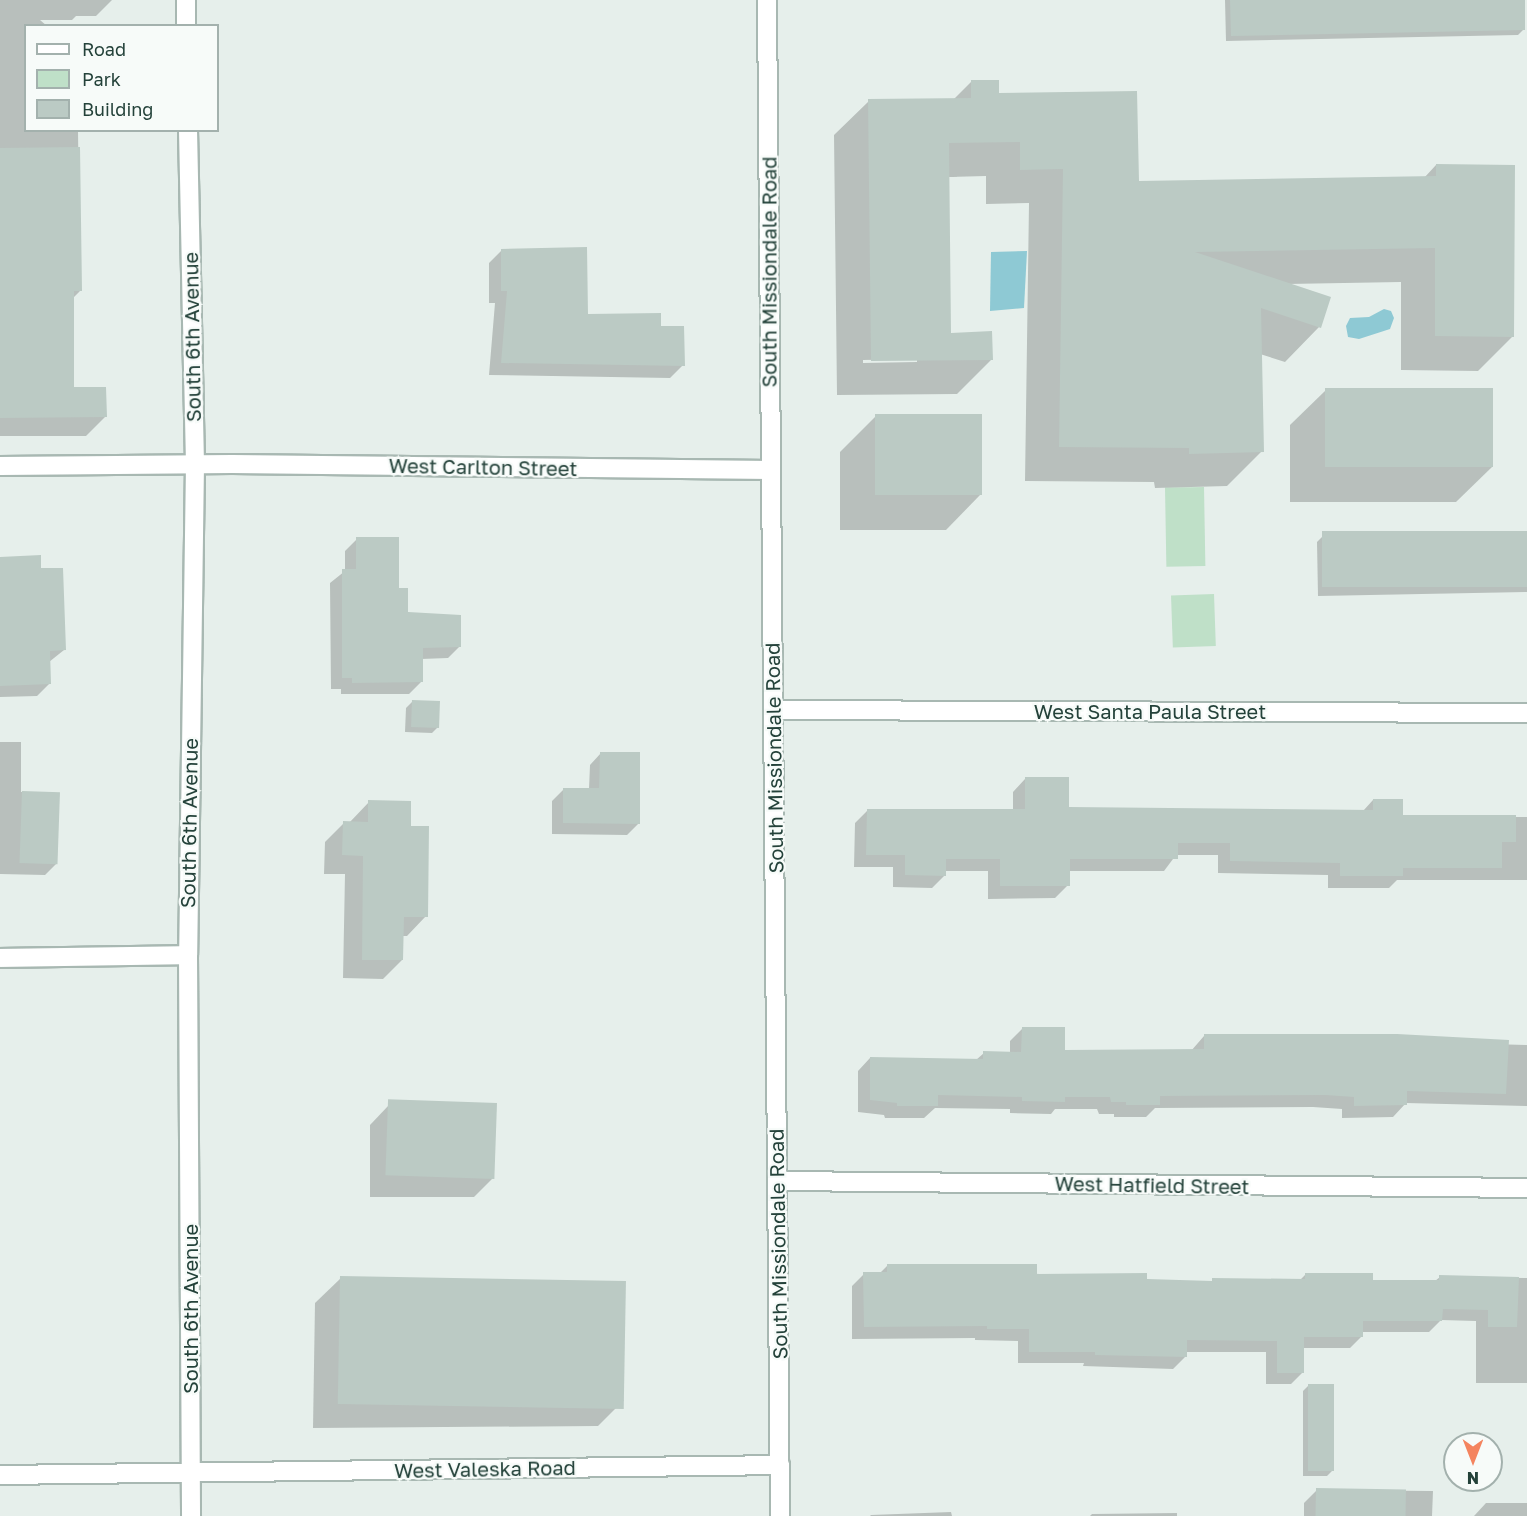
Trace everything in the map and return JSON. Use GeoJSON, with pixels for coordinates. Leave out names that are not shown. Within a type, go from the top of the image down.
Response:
{"type":"FeatureCollection","features":[{"type":"Feature","properties":{"kind":"street"},"geometry":{"type":"LineString","coordinates":[[186,0],[186,24]]}},
{"type":"Feature","properties":{"kind":"street","name":"South Missiondale Road"},"geometry":{"type":"LineString","coordinates":[[766,0],[780,1516]]}},
{"type":"Feature","properties":{"kind":"street","name":"South 6th Avenue"},"geometry":{"type":"LineString","coordinates":[[188,132],[195,464],[188,955],[191,1516]]}},
{"type":"Feature","properties":{"kind":"street","name":"West Carlton Street"},"geometry":{"type":"LineString","coordinates":[[0,465],[195,464],[771,470]]}},
{"type":"Feature","properties":{"kind":"street","name":"West Santa Paula Street"},"geometry":{"type":"LineString","coordinates":[[773,710],[1527,712]]}},
{"type":"Feature","properties":{"kind":"street"},"geometry":{"type":"LineString","coordinates":[[0,958],[188,955]]}},
{"type":"Feature","properties":{"kind":"street","name":"West Hatfield Street"},"geometry":{"type":"LineString","coordinates":[[777,1181],[1527,1188]]}},
{"type":"Feature","properties":{"kind":"street","name":"West Valeska Road"},"geometry":{"type":"LineString","coordinates":[[0,1475],[780,1465]]}},
{"type":"Feature","properties":{"kind":"green space"},"geometry":{"type":"Polygon","coordinates":[[[1204,487],[1205,566],[1166,567],[1165,488],[1204,487]]]}},
{"type":"Feature","properties":{"kind":"green space"},"geometry":{"type":"Polygon","coordinates":[[[1214,594],[1216,646],[1173,647],[1171,596],[1214,594]]]}},
{"type":"Feature","properties":{"kind":"water"},"geometry":{"type":"Polygon","coordinates":[[[1027,251],[1024,308],[990,311],[991,252],[1027,251]]]}},
{"type":"Feature","properties":{"kind":"water"},"geometry":{"type":"Polygon","coordinates":[[[1384,309],[1391,311],[1394,318],[1390,329],[1359,339],[1348,337],[1346,326],[1350,318],[1369,317],[1384,309]]]}},
{"type":"Feature","properties":{"kind":"building"},"geometry":{"type":"Polygon","coordinates":[[[1230,0],[1525,0],[1525,30],[1231,36],[1230,0]]]}},
{"type":"Feature","properties":{"kind":"building"},"geometry":{"type":"Polygon","coordinates":[[[971,80],[999,80],[999,93],[1137,91],[1139,181],[1436,176],[1436,164],[1515,165],[1514,337],[1435,336],[1435,248],[1195,252],[1331,297],[1321,328],[1261,308],[1264,452],[1189,454],[1189,448],[1059,447],[1063,169],[1020,170],[1020,142],[949,143],[951,333],[992,331],[993,360],[871,361],[868,99],[971,98],[971,80]]]}},
{"type":"Feature","properties":{"kind":"building"},"geometry":{"type":"Polygon","coordinates":[[[80,147],[82,291],[74,291],[74,387],[106,387],[107,417],[0,418],[0,148],[80,147]]]}},
{"type":"Feature","properties":{"kind":"building"},"geometry":{"type":"Polygon","coordinates":[[[587,247],[588,314],[661,313],[661,326],[684,326],[685,366],[501,363],[507,291],[501,291],[501,249],[587,247]]]}},
{"type":"Feature","properties":{"kind":"building"},"geometry":{"type":"Polygon","coordinates":[[[1325,388],[1493,388],[1493,467],[1325,467],[1325,388]]]}},
{"type":"Feature","properties":{"kind":"building"},"geometry":{"type":"Polygon","coordinates":[[[875,414],[982,414],[982,495],[875,495],[875,414]]]}},
{"type":"Feature","properties":{"kind":"building"},"geometry":{"type":"Polygon","coordinates":[[[1322,531],[1527,531],[1527,587],[1322,587],[1322,531]]]}},
{"type":"Feature","properties":{"kind":"building"},"geometry":{"type":"Polygon","coordinates":[[[356,537],[399,537],[399,588],[408,588],[408,612],[461,615],[461,647],[423,648],[423,682],[352,683],[352,678],[342,678],[342,569],[356,569],[356,537]]]}},
{"type":"Feature","properties":{"kind":"building"},"geometry":{"type":"Polygon","coordinates":[[[41,555],[41,568],[63,568],[66,650],[50,651],[51,684],[0,686],[0,557],[41,555]]]}},
{"type":"Feature","properties":{"kind":"building"},"geometry":{"type":"Polygon","coordinates":[[[412,700],[440,701],[439,728],[411,727],[412,700]]]}},
{"type":"Feature","properties":{"kind":"building"},"geometry":{"type":"Polygon","coordinates":[[[600,752],[640,752],[640,824],[563,823],[563,788],[599,788],[600,752]]]}},
{"type":"Feature","properties":{"kind":"building"},"geometry":{"type":"Polygon","coordinates":[[[1025,777],[1069,777],[1069,807],[1373,810],[1373,799],[1403,799],[1403,815],[1516,815],[1516,842],[1502,842],[1502,868],[1403,868],[1403,876],[1340,876],[1340,863],[1230,861],[1230,843],[1178,843],[1178,859],[1070,859],[1070,886],[1000,886],[1000,859],[946,859],[946,876],[905,875],[905,855],[866,855],[867,809],[1025,809],[1025,777]]]}},
{"type":"Feature","properties":{"kind":"building"},"geometry":{"type":"Polygon","coordinates":[[[22,791],[60,792],[57,864],[19,863],[22,791]]]}},
{"type":"Feature","properties":{"kind":"building"},"geometry":{"type":"Polygon","coordinates":[[[368,800],[411,801],[411,826],[429,826],[428,917],[404,917],[403,960],[362,960],[363,856],[342,855],[343,821],[368,822],[368,800]]]}},
{"type":"Feature","properties":{"kind":"building"},"geometry":{"type":"Polygon","coordinates":[[[1022,1027],[1065,1027],[1065,1050],[1204,1049],[1204,1034],[1397,1034],[1509,1040],[1506,1094],[1407,1091],[1407,1105],[1354,1106],[1354,1097],[1326,1095],[1160,1096],[1160,1105],[1126,1105],[1126,1102],[1111,1102],[1110,1097],[1065,1097],[1065,1102],[1022,1101],[1022,1097],[938,1095],[938,1106],[897,1106],[897,1103],[870,1100],[870,1057],[983,1059],[983,1051],[1021,1052],[1022,1027]]]}},
{"type":"Feature","properties":{"kind":"building"},"geometry":{"type":"Polygon","coordinates":[[[388,1099],[497,1103],[494,1179],[385,1175],[388,1099]]]}},
{"type":"Feature","properties":{"kind":"building"},"geometry":{"type":"Polygon","coordinates":[[[887,1264],[1037,1264],[1037,1274],[1147,1273],[1147,1279],[1212,1281],[1212,1278],[1305,1279],[1305,1273],[1373,1273],[1373,1280],[1439,1280],[1439,1275],[1519,1277],[1517,1327],[1488,1327],[1488,1310],[1443,1309],[1442,1321],[1363,1321],[1363,1337],[1304,1337],[1304,1373],[1277,1373],[1277,1341],[1187,1340],[1187,1357],[1095,1355],[1095,1352],[1029,1352],[1029,1329],[987,1329],[987,1326],[864,1327],[863,1272],[887,1272],[887,1264]]]}},
{"type":"Feature","properties":{"kind":"building"},"geometry":{"type":"Polygon","coordinates":[[[340,1276],[626,1281],[624,1409],[338,1404],[340,1276]]]}},
{"type":"Feature","properties":{"kind":"building"},"geometry":{"type":"Polygon","coordinates":[[[1308,1384],[1334,1384],[1334,1471],[1308,1471],[1308,1384]]]}},
{"type":"Feature","properties":{"kind":"building"},"geometry":{"type":"Polygon","coordinates":[[[1316,1488],[1406,1490],[1406,1516],[1316,1516],[1316,1488]]]}}]}
